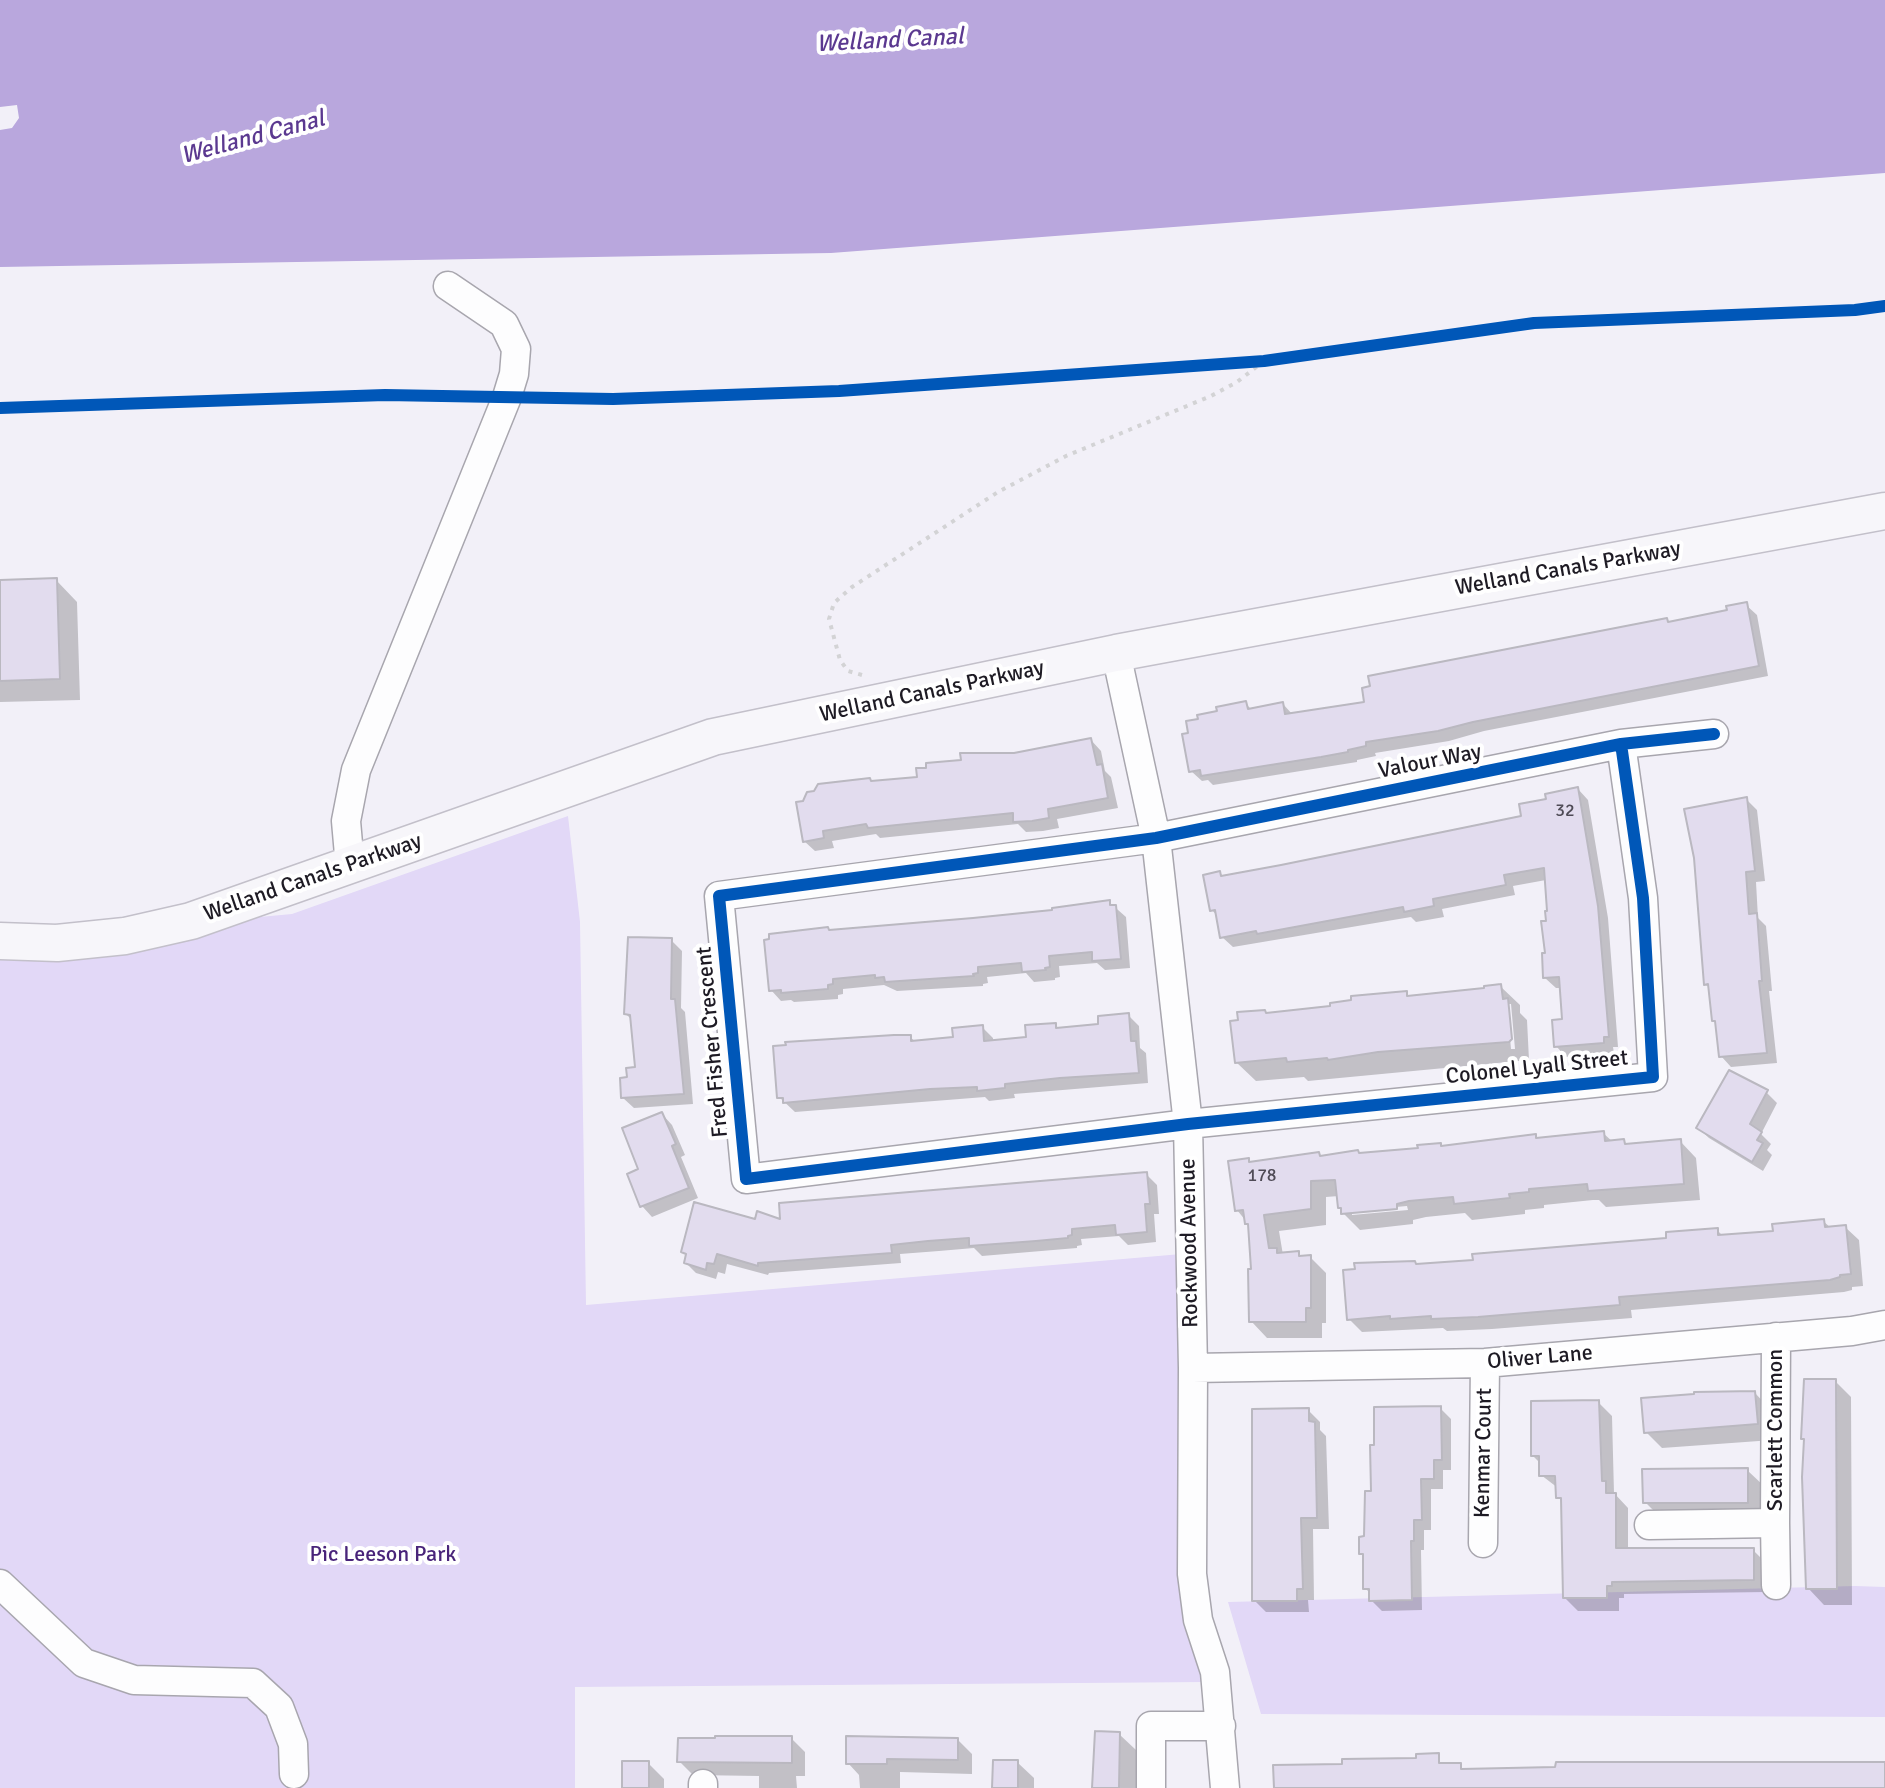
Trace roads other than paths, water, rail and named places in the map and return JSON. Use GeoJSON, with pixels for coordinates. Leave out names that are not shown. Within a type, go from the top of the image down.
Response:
{"type":"FeatureCollection","features":[{"type":"Feature","properties":{"kind":"main road","name":"Welland Canals Parkway"},"geometry":{"type":"LineString","coordinates":[[0,941],[57,943],[125,936],[191,921],[713,737],[1116,653],[1885,511]]}},
{"type":"Feature","properties":{"kind":"street"},"geometry":{"type":"LineString","coordinates":[[350,866],[346,821],[356,770],[514,374],[516,349],[504,324],[448,286]]}},
{"type":"Feature","properties":{"kind":"street","name":"Rockwood Avenue"},"geometry":{"type":"LineString","coordinates":[[1116,653],[1156,838],[1188,1124],[1193,1368],[1192,1574],[1198,1620],[1215,1672],[1225,1788]]}},
{"type":"Feature","properties":{"kind":"street","name":"Valour Way"},"geometry":{"type":"LineString","coordinates":[[1156,838],[1621,744],[1714,734]]}},
{"type":"Feature","properties":{"kind":"street","name":"Colonel Lyall Street"},"geometry":{"type":"LineString","coordinates":[[1188,1124],[1653,1077],[1643,898],[1621,744]]}},
{"type":"Feature","properties":{"kind":"street","name":"Fred Fisher Crescent"},"geometry":{"type":"LineString","coordinates":[[1156,838],[719,896],[746,1179],[1188,1124]]}},
{"type":"Feature","properties":{"kind":"street","name":"Oliver Lane"},"geometry":{"type":"LineString","coordinates":[[1193,1368],[1485,1363],[1852,1331],[1885,1325]]}},
{"type":"Feature","properties":{"kind":"street","name":"Scarlett Common"},"geometry":{"type":"LineString","coordinates":[[1776,1337],[1776,1585]]}},
{"type":"Feature","properties":{"kind":"street","name":"Kenmar Court"},"geometry":{"type":"LineString","coordinates":[[1483,1543],[1485,1363]]}},
{"type":"Feature","properties":{"kind":"street","name":"Scarlett Common"},"geometry":{"type":"LineString","coordinates":[[1649,1525],[1775,1523]]}},
{"type":"Feature","properties":{"kind":"street"},"geometry":{"type":"LineString","coordinates":[[0,1584],[84,1663],[134,1680],[253,1683],[279,1707],[293,1744],[294,1774]]}},
{"type":"Feature","properties":{"kind":"street"},"geometry":{"type":"LineString","coordinates":[[1151,1788],[1151,1726],[1221,1726]]}},
{"type":"Feature","properties":{"kind":"water","name":"Welland Canal"},"geometry":{"type":"Polygon","coordinates":[[[0,0],[1885,0],[1885,173],[831,253],[0,267],[0,130],[12,128],[19,118],[17,105],[0,107],[0,0]]]}},
{"type":"Feature","properties":{"kind":"park label","name":"Pic Leeson Park"},"geometry":{"type":"Point","coordinates":[383,1555]}}]}
